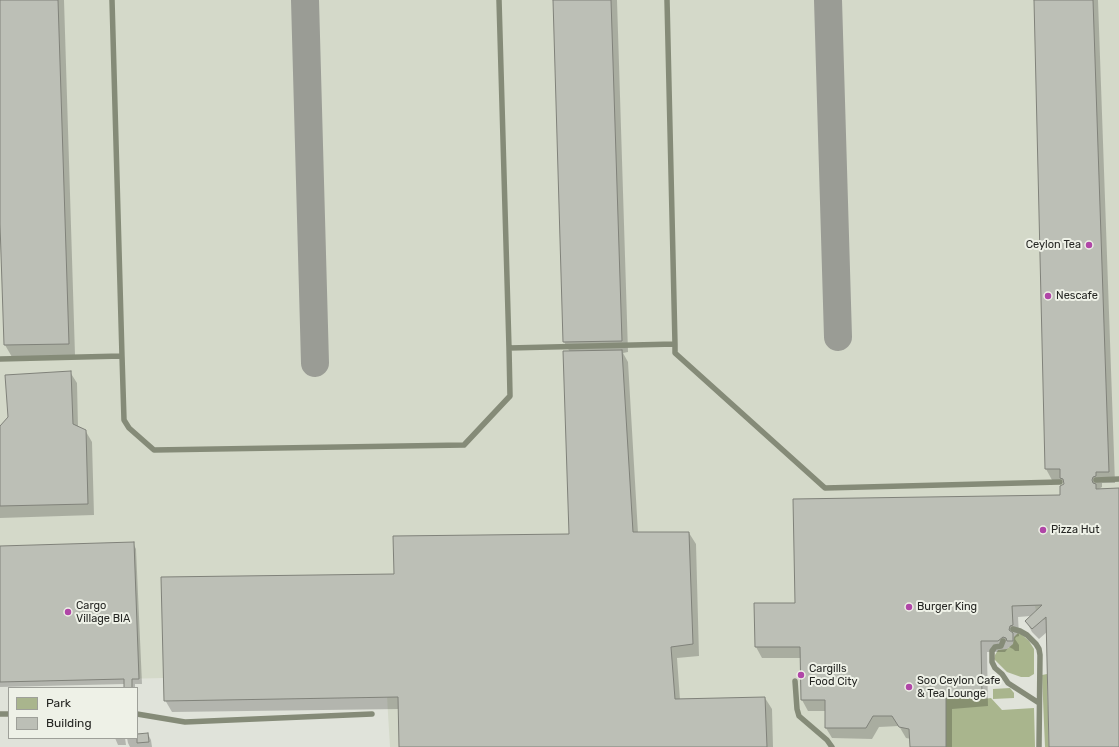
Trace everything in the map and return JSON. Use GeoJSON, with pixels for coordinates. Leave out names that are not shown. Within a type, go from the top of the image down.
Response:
{"type":"FeatureCollection","features":[{"type":"Feature","properties":{"kind":"lane"},"geometry":{"type":"LineString","coordinates":[[112,0],[124,420],[129,428],[151,449],[154,450],[464,445],[510,396],[499,0]]}},
{"type":"Feature","properties":{"kind":"lane"},"geometry":{"type":"LineString","coordinates":[[667,0],[675,353],[825,488],[1060,482]]}},
{"type":"Feature","properties":{"kind":"lane"},"geometry":{"type":"LineString","coordinates":[[509,348],[675,344]]}},
{"type":"Feature","properties":{"kind":"lane"},"geometry":{"type":"LineString","coordinates":[[0,360],[122,356]]}},
{"type":"Feature","properties":{"kind":"lane"},"geometry":{"type":"LineString","coordinates":[[1096,480],[1119,479]]}},
{"type":"Feature","properties":{"kind":"lane"},"geometry":{"type":"LineString","coordinates":[[1013,629],[1027,635],[1040,649],[1038,747]]}},
{"type":"Feature","properties":{"kind":"lane"},"geometry":{"type":"LineString","coordinates":[[1003,641],[1001,646],[996,647],[992,651],[992,662],[1008,683],[1039,703]]}},
{"type":"Feature","properties":{"kind":"lane"},"geometry":{"type":"LineString","coordinates":[[796,681],[797,709],[799,716],[827,740],[832,747]]}},
{"type":"Feature","properties":{"kind":"lane"},"geometry":{"type":"LineString","coordinates":[[138,714],[185,722],[372,714]]}},
{"type":"Feature","properties":{"kind":"shaded area"},"geometry":{"type":"Polygon","coordinates":[[[0,0],[1119,0],[1119,747],[1049,747],[1046,620],[1042,620],[1032,629],[1025,621],[1036,611],[1035,606],[1013,606],[1013,641],[981,641],[982,695],[946,698],[946,747],[390,747],[387,697],[164,701],[163,678],[0,682],[0,0]]]}},
{"type":"Feature","properties":{"kind":"green space"},"geometry":{"type":"Polygon","coordinates":[[[1018,633],[1029,641],[1034,649],[1034,674],[1029,677],[1021,677],[1007,672],[994,659],[998,650],[1007,649],[1013,644],[1014,637],[1018,633]]]}},
{"type":"Feature","properties":{"kind":"green space"},"geometry":{"type":"Polygon","coordinates":[[[1047,674],[1049,747],[1045,747],[1042,675],[1047,674]]]}},
{"type":"Feature","properties":{"kind":"green space"},"geometry":{"type":"Polygon","coordinates":[[[1010,688],[1014,693],[1014,698],[993,699],[993,689],[1010,688]]]}},
{"type":"Feature","properties":{"kind":"green space"},"geometry":{"type":"Polygon","coordinates":[[[982,695],[983,699],[991,698],[1002,710],[1034,708],[1035,747],[946,747],[946,698],[982,695]]]}},
{"type":"Feature","properties":{"kind":"building"},"geometry":{"type":"Polygon","coordinates":[[[0,0],[58,0],[69,344],[4,345],[0,224],[0,0]]]}},
{"type":"Feature","properties":{"kind":"building"},"geometry":{"type":"Polygon","coordinates":[[[553,0],[611,0],[622,341],[563,342],[553,0]]]}},
{"type":"Feature","properties":{"kind":"building"},"geometry":{"type":"Polygon","coordinates":[[[1034,0],[1093,0],[1109,472],[1096,472],[1096,476],[1093,477],[1092,480],[1093,483],[1096,484],[1096,489],[1119,488],[1119,747],[1049,747],[1046,617],[1032,629],[1025,621],[1042,605],[1012,606],[1013,625],[1010,626],[1009,630],[1013,633],[1013,641],[1007,641],[1006,638],[1003,637],[998,641],[981,641],[982,695],[946,698],[946,747],[910,747],[909,729],[899,727],[892,716],[873,716],[866,728],[825,728],[825,700],[801,700],[800,647],[755,647],[754,603],[795,603],[793,499],[1060,495],[1060,486],[1064,484],[1063,479],[1060,478],[1060,469],[1045,469],[1034,0]]]}},
{"type":"Feature","properties":{"kind":"building"},"geometry":{"type":"Polygon","coordinates":[[[622,350],[633,532],[689,532],[693,644],[671,647],[675,699],[765,697],[767,747],[399,747],[398,697],[164,701],[161,577],[394,574],[393,536],[569,534],[563,351],[622,350]]]}},
{"type":"Feature","properties":{"kind":"building"},"geometry":{"type":"Polygon","coordinates":[[[71,371],[73,424],[86,430],[88,504],[0,506],[0,426],[8,417],[5,375],[71,371]]]}},
{"type":"Feature","properties":{"kind":"building","name":"Cargo Village BIA"},"geometry":{"type":"Polygon","coordinates":[[[134,542],[139,679],[132,679],[132,687],[124,687],[124,679],[0,682],[0,546],[134,542]]]}},
{"type":"Feature","properties":{"kind":"building"},"geometry":{"type":"Polygon","coordinates":[[[148,733],[149,742],[137,743],[138,734],[148,733]]]}},
{"type":"Feature","properties":{"kind":"taxiway"},"geometry":{"type":"LineString","coordinates":[[305,0],[315,363]]}},
{"type":"Feature","properties":{"kind":"taxiway"},"geometry":{"type":"LineString","coordinates":[[828,0],[838,337]]}},
{"type":"Feature","properties":{"kind":"place","name":"Ceylon Tea"},"geometry":{"type":"Point","coordinates":[1089,245]}},
{"type":"Feature","properties":{"kind":"place","name":"Nescafe"},"geometry":{"type":"Point","coordinates":[1048,296]}},
{"type":"Feature","properties":{"kind":"place","name":"Pizza Hut"},"geometry":{"type":"Point","coordinates":[1043,530]}},
{"type":"Feature","properties":{"kind":"place","name":"Burger King"},"geometry":{"type":"Point","coordinates":[909,607]}},
{"type":"Feature","properties":{"kind":"place","name":"Cargo Village BIA"},"geometry":{"type":"Point","coordinates":[68,612]}},
{"type":"Feature","properties":{"kind":"place","name":"Cargills Food City"},"geometry":{"type":"Point","coordinates":[801,675]}},
{"type":"Feature","properties":{"kind":"place","name":"Soo Ceylon Cafe & Tea Lounge"},"geometry":{"type":"Point","coordinates":[909,687]}}]}
